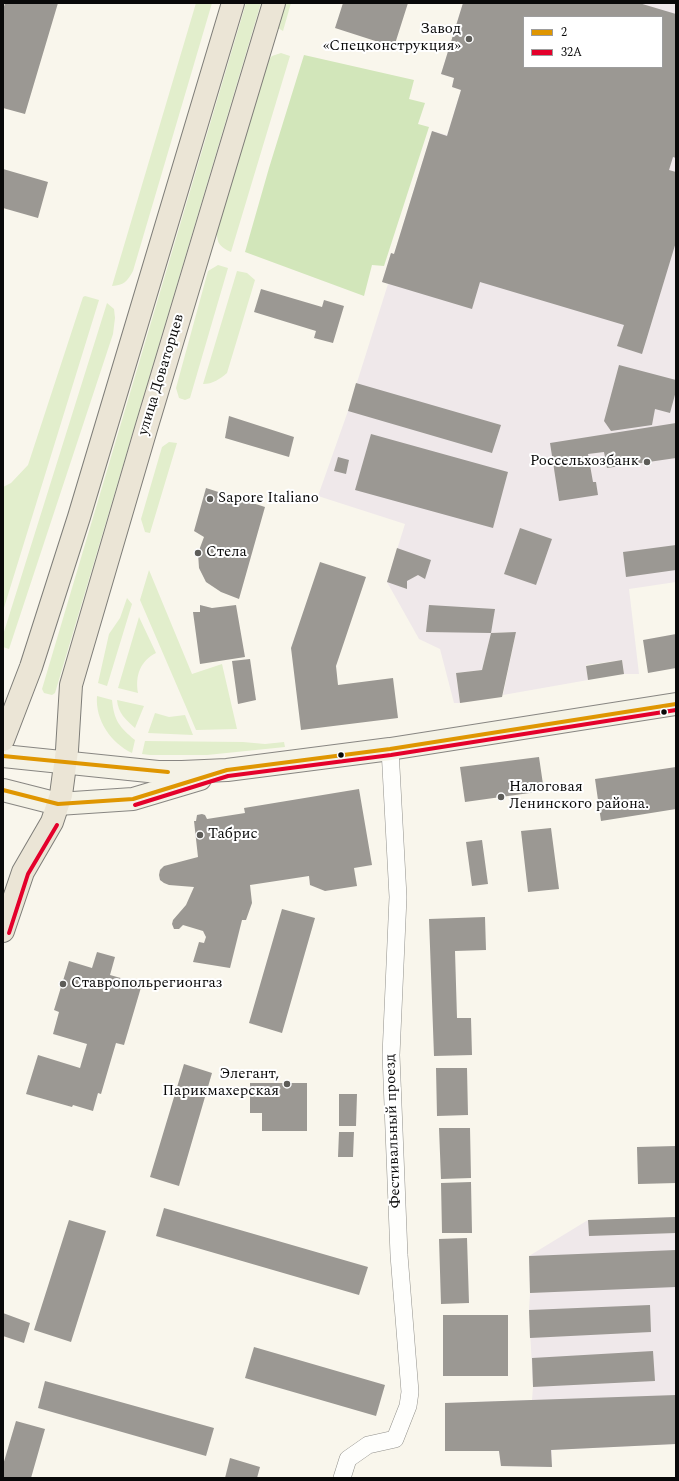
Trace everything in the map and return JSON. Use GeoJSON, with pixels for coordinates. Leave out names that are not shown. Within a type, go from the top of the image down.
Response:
{"type":"FeatureCollection","features":[{"type":"Feature","properties":{"kind":"main road"},"geometry":{"type":"LineString","coordinates":[[3,740],[31,667],[79,517],[233,3]]}},
{"type":"Feature","properties":{"kind":"main road","name":"улица Доваторцев"},"geometry":{"type":"LineString","coordinates":[[55,813],[62,788],[67,750],[71,685],[274,3]]}},
{"type":"Feature","properties":{"kind":"main road"},"geometry":{"type":"LineString","coordinates":[[3,756],[158,772],[227,770],[390,749],[676,704]]}},
{"type":"Feature","properties":{"kind":"main road"},"geometry":{"type":"LineString","coordinates":[[3,790],[55,813],[133,799],[227,770]]}},
{"type":"Feature","properties":{"kind":"main road"},"geometry":{"type":"LineString","coordinates":[[3,931],[23,872],[55,813]]}},
{"type":"Feature","properties":{"kind":"street","name":"Фестивальный проезд"},"geometry":{"type":"LineString","coordinates":[[342,1478],[348,1459],[368,1445],[395,1439],[408,1406],[410,1392],[399,1255],[391,1055],[398,897],[390,749]]}},
{"type":"Feature","properties":{"kind":"shaded area","name":"Завод «Спецконструкция»"},"geometry":{"type":"Polygon","coordinates":[[[463,3],[676,3],[676,582],[629,589],[639,674],[624,674],[622,660],[586,665],[588,680],[503,695],[516,632],[491,633],[482,670],[456,673],[460,703],[454,703],[440,649],[419,639],[387,582],[405,524],[318,496],[348,411],[388,284],[382,282],[391,253],[394,254],[432,131],[447,135],[461,90],[452,87],[454,78],[441,74],[463,3]]]}},
{"type":"Feature","properties":{"kind":"shaded area"},"geometry":{"type":"Polygon","coordinates":[[[676,1217],[676,1444],[552,1450],[552,1467],[501,1466],[499,1451],[445,1451],[445,1403],[532,1400],[533,1387],[529,1310],[529,1256],[588,1220],[676,1217]]]}},
{"type":"Feature","properties":{"kind":"green space"},"geometry":{"type":"Polygon","coordinates":[[[196,3],[212,3],[133,271],[125,282],[120,285],[112,286],[196,3]]]}},
{"type":"Feature","properties":{"kind":"green space"},"geometry":{"type":"Polygon","coordinates":[[[246,3],[261,3],[55,693],[52,695],[44,693],[42,689],[246,3]]]}},
{"type":"Feature","properties":{"kind":"green space"},"geometry":{"type":"Polygon","coordinates":[[[282,3],[291,3],[283,31],[278,28],[282,3]]]}},
{"type":"Feature","properties":{"kind":"green space"},"geometry":{"type":"Polygon","coordinates":[[[281,53],[290,56],[231,252],[222,247],[218,242],[217,225],[267,62],[272,56],[281,53]]]}},
{"type":"Feature","properties":{"kind":"green space"},"geometry":{"type":"Polygon","coordinates":[[[304,55],[414,80],[409,99],[425,103],[418,124],[429,127],[384,266],[372,265],[364,296],[245,252],[304,55]]]}},
{"type":"Feature","properties":{"kind":"green space"},"geometry":{"type":"Polygon","coordinates":[[[218,265],[228,268],[190,398],[185,400],[179,398],[176,388],[208,271],[218,265]]]}},
{"type":"Feature","properties":{"kind":"green space"},"geometry":{"type":"Polygon","coordinates":[[[237,271],[247,273],[255,280],[227,373],[216,381],[203,384],[237,271]]]}},
{"type":"Feature","properties":{"kind":"green space"},"geometry":{"type":"Polygon","coordinates":[[[85,296],[99,300],[3,611],[3,487],[11,483],[28,465],[83,297],[85,296]]]}},
{"type":"Feature","properties":{"kind":"green space"},"geometry":{"type":"Polygon","coordinates":[[[107,303],[114,309],[115,318],[113,334],[9,649],[3,647],[3,635],[107,303]]]}},
{"type":"Feature","properties":{"kind":"green space"},"geometry":{"type":"Polygon","coordinates":[[[169,442],[177,443],[150,533],[145,532],[141,519],[162,447],[169,442]]]}},
{"type":"Feature","properties":{"kind":"green space"},"geometry":{"type":"Polygon","coordinates":[[[149,570],[192,674],[222,664],[237,729],[196,730],[140,600],[149,570]]]}},
{"type":"Feature","properties":{"kind":"green space"},"geometry":{"type":"Polygon","coordinates":[[[127,598],[132,604],[107,686],[98,683],[109,634],[120,618],[127,598]]]}},
{"type":"Feature","properties":{"kind":"green space"},"geometry":{"type":"Polygon","coordinates":[[[139,617],[156,653],[142,665],[137,681],[138,693],[118,688],[139,617]]]}},
{"type":"Feature","properties":{"kind":"green space"},"geometry":{"type":"Polygon","coordinates":[[[97,696],[112,700],[114,713],[118,723],[135,740],[132,753],[117,743],[106,730],[99,714],[97,696]]]}},
{"type":"Feature","properties":{"kind":"green space"},"geometry":{"type":"Polygon","coordinates":[[[117,700],[144,706],[135,728],[119,709],[117,700]]]}},
{"type":"Feature","properties":{"kind":"green space"},"geometry":{"type":"Polygon","coordinates":[[[155,713],[169,717],[185,715],[193,735],[148,733],[155,713]]]}},
{"type":"Feature","properties":{"kind":"green space"},"geometry":{"type":"Polygon","coordinates":[[[145,741],[243,742],[265,744],[284,742],[285,747],[207,755],[150,755],[142,754],[145,741]]]}},
{"type":"Feature","properties":{"kind":"building"},"geometry":{"type":"Polygon","coordinates":[[[5,3],[58,3],[25,114],[3,108],[3,10],[5,3]]]}},
{"type":"Feature","properties":{"kind":"building"},"geometry":{"type":"Polygon","coordinates":[[[343,3],[408,3],[394,47],[335,28],[343,3]]]}},
{"type":"Feature","properties":{"kind":"building","name":"Завод «Спецконструкция»"},"geometry":{"type":"Polygon","coordinates":[[[463,3],[639,3],[676,14],[676,158],[673,157],[669,170],[676,172],[676,242],[642,354],[617,346],[624,325],[480,282],[472,309],[382,282],[391,253],[394,254],[432,131],[447,136],[461,90],[452,87],[454,78],[441,74],[463,3]]]}},
{"type":"Feature","properties":{"kind":"building"},"geometry":{"type":"Polygon","coordinates":[[[3,169],[48,182],[38,218],[3,208],[3,169]]]}},
{"type":"Feature","properties":{"kind":"building"},"geometry":{"type":"Polygon","coordinates":[[[261,289],[322,307],[324,300],[344,306],[333,343],[314,338],[316,331],[254,312],[261,289]]]}},
{"type":"Feature","properties":{"kind":"building"},"geometry":{"type":"Polygon","coordinates":[[[619,365],[676,380],[676,391],[670,413],[655,409],[652,425],[611,431],[604,421],[619,365]]]}},
{"type":"Feature","properties":{"kind":"building"},"geometry":{"type":"Polygon","coordinates":[[[356,383],[501,425],[492,453],[348,411],[356,383]]]}},
{"type":"Feature","properties":{"kind":"building"},"geometry":{"type":"Polygon","coordinates":[[[229,416],[294,437],[289,457],[225,438],[229,416]]]}},
{"type":"Feature","properties":{"kind":"building"},"geometry":{"type":"Polygon","coordinates":[[[676,423],[676,458],[607,468],[604,452],[588,454],[593,482],[596,482],[598,495],[559,501],[550,443],[676,423]]]}},
{"type":"Feature","properties":{"kind":"building"},"geometry":{"type":"Polygon","coordinates":[[[371,434],[508,472],[493,528],[355,490],[371,434]]]}},
{"type":"Feature","properties":{"kind":"building"},"geometry":{"type":"Polygon","coordinates":[[[338,457],[349,460],[346,474],[334,471],[338,457]]]}},
{"type":"Feature","properties":{"kind":"building"},"geometry":{"type":"Polygon","coordinates":[[[206,488],[265,507],[239,599],[221,592],[206,582],[199,568],[198,553],[204,537],[194,531],[206,488]]]}},
{"type":"Feature","properties":{"kind":"building"},"geometry":{"type":"Polygon","coordinates":[[[520,528],[552,539],[536,585],[504,574],[520,528]]]}},
{"type":"Feature","properties":{"kind":"building"},"geometry":{"type":"Polygon","coordinates":[[[676,545],[676,570],[626,577],[623,552],[676,545]]]}},
{"type":"Feature","properties":{"kind":"building"},"geometry":{"type":"Polygon","coordinates":[[[397,548],[431,560],[425,579],[418,575],[407,581],[407,589],[387,582],[397,548]]]}},
{"type":"Feature","properties":{"kind":"building"},"geometry":{"type":"Polygon","coordinates":[[[320,562],[366,577],[336,666],[338,685],[393,678],[398,718],[301,730],[291,648],[320,562]]]}},
{"type":"Feature","properties":{"kind":"building"},"geometry":{"type":"Polygon","coordinates":[[[200,605],[212,608],[236,605],[245,657],[200,664],[193,612],[200,612],[200,605]]]}},
{"type":"Feature","properties":{"kind":"building"},"geometry":{"type":"Polygon","coordinates":[[[429,605],[495,609],[491,633],[426,632],[429,605]]]}},
{"type":"Feature","properties":{"kind":"building"},"geometry":{"type":"Polygon","coordinates":[[[516,632],[502,697],[460,703],[456,673],[482,670],[491,633],[516,632]]]}},
{"type":"Feature","properties":{"kind":"building"},"geometry":{"type":"Polygon","coordinates":[[[676,634],[676,668],[648,673],[643,640],[676,634]]]}},
{"type":"Feature","properties":{"kind":"building"},"geometry":{"type":"Polygon","coordinates":[[[250,659],[256,700],[238,704],[232,661],[250,659]]]}},
{"type":"Feature","properties":{"kind":"building"},"geometry":{"type":"Polygon","coordinates":[[[622,660],[624,674],[588,680],[586,666],[622,660]]]}},
{"type":"Feature","properties":{"kind":"building"},"geometry":{"type":"Polygon","coordinates":[[[539,757],[544,791],[465,802],[460,767],[539,757]]]}},
{"type":"Feature","properties":{"kind":"building"},"geometry":{"type":"Polygon","coordinates":[[[676,767],[676,809],[601,821],[595,779],[676,767]]]}},
{"type":"Feature","properties":{"kind":"building"},"geometry":{"type":"Polygon","coordinates":[[[359,789],[372,865],[354,868],[357,886],[325,891],[310,885],[309,876],[250,885],[252,903],[246,920],[242,920],[230,968],[193,962],[199,942],[204,943],[206,937],[203,931],[183,925],[179,929],[174,929],[172,924],[173,920],[186,905],[194,887],[169,885],[160,880],[159,875],[160,870],[164,866],[198,857],[194,821],[196,821],[197,815],[205,815],[207,819],[245,813],[244,808],[359,789]]]}},
{"type":"Feature","properties":{"kind":"building"},"geometry":{"type":"Polygon","coordinates":[[[551,828],[559,889],[528,892],[521,831],[551,828]]]}},
{"type":"Feature","properties":{"kind":"building"},"geometry":{"type":"Polygon","coordinates":[[[482,840],[488,884],[472,886],[466,842],[482,840]]]}},
{"type":"Feature","properties":{"kind":"building"},"geometry":{"type":"Polygon","coordinates":[[[282,909],[315,918],[282,1033],[249,1023],[282,909]]]}},
{"type":"Feature","properties":{"kind":"building"},"geometry":{"type":"Polygon","coordinates":[[[485,917],[486,950],[455,951],[457,1018],[471,1018],[472,1055],[434,1056],[429,919],[485,917]]]}},
{"type":"Feature","properties":{"kind":"building"},"geometry":{"type":"Polygon","coordinates":[[[97,952],[115,957],[110,975],[142,984],[124,1045],[116,1043],[101,1094],[98,1093],[93,1111],[73,1105],[72,1107],[26,1094],[38,1055],[80,1068],[87,1044],[53,1034],[59,1012],[54,1010],[69,961],[92,968],[97,952]]]}},
{"type":"Feature","properties":{"kind":"building"},"geometry":{"type":"Polygon","coordinates":[[[184,1064],[212,1073],[179,1186],[150,1177],[184,1064]]]}},
{"type":"Feature","properties":{"kind":"building"},"geometry":{"type":"Polygon","coordinates":[[[436,1068],[467,1068],[468,1115],[437,1116],[436,1068]]]}},
{"type":"Feature","properties":{"kind":"building"},"geometry":{"type":"Polygon","coordinates":[[[250,1083],[307,1083],[307,1131],[262,1131],[262,1113],[250,1113],[250,1083]]]}},
{"type":"Feature","properties":{"kind":"building"},"geometry":{"type":"Polygon","coordinates":[[[339,1094],[357,1094],[356,1126],[339,1126],[339,1094]]]}},
{"type":"Feature","properties":{"kind":"building"},"geometry":{"type":"Polygon","coordinates":[[[439,1128],[470,1128],[471,1178],[441,1179],[439,1128]]]}},
{"type":"Feature","properties":{"kind":"building"},"geometry":{"type":"Polygon","coordinates":[[[339,1132],[354,1132],[353,1157],[338,1157],[339,1132]]]}},
{"type":"Feature","properties":{"kind":"building"},"geometry":{"type":"Polygon","coordinates":[[[676,1146],[676,1183],[638,1184],[637,1147],[676,1146]]]}},
{"type":"Feature","properties":{"kind":"building"},"geometry":{"type":"Polygon","coordinates":[[[471,1182],[472,1233],[442,1233],[441,1183],[471,1182]]]}},
{"type":"Feature","properties":{"kind":"building"},"geometry":{"type":"Polygon","coordinates":[[[164,1208],[368,1267],[359,1295],[156,1236],[164,1208]]]}},
{"type":"Feature","properties":{"kind":"building"},"geometry":{"type":"Polygon","coordinates":[[[676,1217],[676,1233],[589,1236],[588,1220],[676,1217]]]}},
{"type":"Feature","properties":{"kind":"building"},"geometry":{"type":"Polygon","coordinates":[[[69,1220],[106,1231],[71,1342],[34,1330],[69,1220]]]}},
{"type":"Feature","properties":{"kind":"building"},"geometry":{"type":"Polygon","coordinates":[[[467,1238],[469,1303],[441,1304],[439,1239],[467,1238]]]}},
{"type":"Feature","properties":{"kind":"building"},"geometry":{"type":"Polygon","coordinates":[[[676,1250],[676,1287],[530,1293],[529,1256],[676,1250]]]}},
{"type":"Feature","properties":{"kind":"building"},"geometry":{"type":"Polygon","coordinates":[[[650,1305],[651,1332],[530,1338],[529,1310],[650,1305]]]}},
{"type":"Feature","properties":{"kind":"building"},"geometry":{"type":"Polygon","coordinates":[[[3,1313],[30,1323],[24,1343],[3,1336],[3,1313]]]}},
{"type":"Feature","properties":{"kind":"building"},"geometry":{"type":"Polygon","coordinates":[[[443,1315],[508,1315],[508,1376],[443,1376],[443,1315]]]}},
{"type":"Feature","properties":{"kind":"building"},"geometry":{"type":"Polygon","coordinates":[[[254,1347],[385,1385],[376,1416],[245,1378],[254,1347]]]}},
{"type":"Feature","properties":{"kind":"building"},"geometry":{"type":"Polygon","coordinates":[[[653,1351],[655,1381],[533,1387],[532,1358],[653,1351]]]}},
{"type":"Feature","properties":{"kind":"building"},"geometry":{"type":"Polygon","coordinates":[[[45,1381],[214,1428],[206,1456],[38,1408],[45,1381]]]}},
{"type":"Feature","properties":{"kind":"building"},"geometry":{"type":"Polygon","coordinates":[[[676,1395],[676,1444],[551,1450],[552,1467],[501,1466],[499,1451],[445,1451],[445,1403],[676,1395]]]}},
{"type":"Feature","properties":{"kind":"building"},"geometry":{"type":"Polygon","coordinates":[[[16,1421],[45,1429],[31,1478],[3,1478],[3,1465],[16,1421]]]}},
{"type":"Feature","properties":{"kind":"building"},"geometry":{"type":"Polygon","coordinates":[[[230,1458],[260,1467],[257,1478],[225,1478],[230,1458]]]}},
{"type":"Feature","properties":{"kind":"transit line","name":"2"},"geometry":{"type":"LineString","coordinates":[[3,790],[58,804],[133,799],[227,770],[390,749],[676,704]]}},
{"type":"Feature","properties":{"kind":"transit line","name":"32A"},"geometry":{"type":"LineString","coordinates":[[135,805],[228,776],[391,755],[676,710]]}},
{"type":"Feature","properties":{"kind":"transit line","name":"2"},"geometry":{"type":"LineString","coordinates":[[3,756],[168,772]]}},
{"type":"Feature","properties":{"kind":"transit line","name":"32A"},"geometry":{"type":"LineString","coordinates":[[9,933],[28,874],[57,825]]}},
{"type":"Feature","properties":{"kind":"place","name":"Завод «Спецконструкция»"},"geometry":{"type":"Point","coordinates":[469,39]}},
{"type":"Feature","properties":{"kind":"place","name":"Россельхозбанк"},"geometry":{"type":"Point","coordinates":[647,462]}},
{"type":"Feature","properties":{"kind":"place","name":"Sapore Italiano"},"geometry":{"type":"Point","coordinates":[210,499]}},
{"type":"Feature","properties":{"kind":"place","name":"Стела"},"geometry":{"type":"Point","coordinates":[198,553]}},
{"type":"Feature","properties":{"kind":"place","name":"Налоговая Ленинского района."},"geometry":{"type":"Point","coordinates":[501,797]}},
{"type":"Feature","properties":{"kind":"place","name":"Табрис"},"geometry":{"type":"Point","coordinates":[200,835]}},
{"type":"Feature","properties":{"kind":"place","name":"Ставропольрегионгаз"},"geometry":{"type":"Point","coordinates":[63,984]}},
{"type":"Feature","properties":{"kind":"place","name":"Элегант, Парикмахерская"},"geometry":{"type":"Point","coordinates":[287,1084]}}]}
